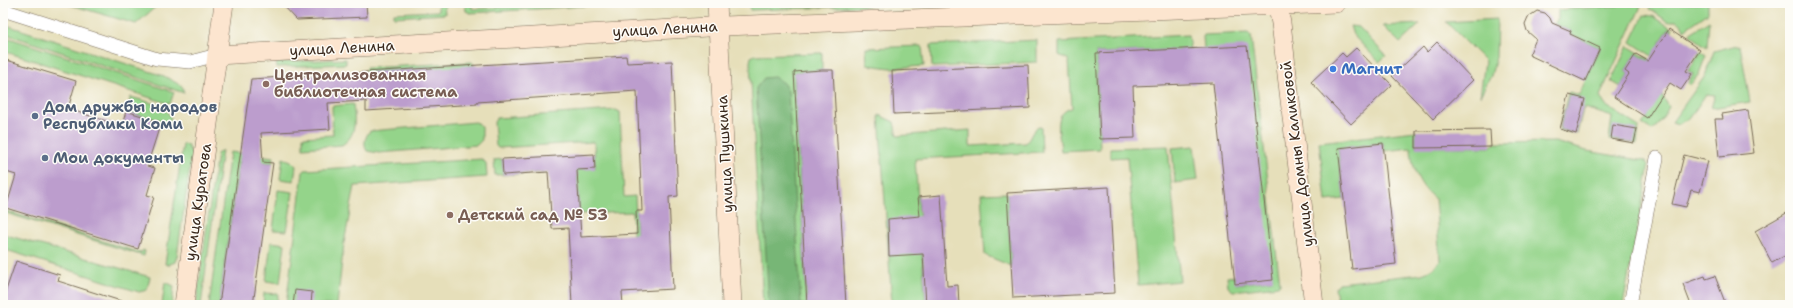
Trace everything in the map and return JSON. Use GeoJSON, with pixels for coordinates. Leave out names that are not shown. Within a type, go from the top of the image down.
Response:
{"type":"FeatureCollection","features":[{"type":"Feature","properties":{"kind":"street","name":"улица Куратова"},"geometry":{"type":"LineString","coordinates":[[184,305],[224,3]]}},
{"type":"Feature","properties":{"kind":"street","name":"улица Пушкина"},"geometry":{"type":"LineString","coordinates":[[717,3],[732,305]]}},
{"type":"Feature","properties":{"kind":"street","name":"улица Ленина"},"geometry":{"type":"LineString","coordinates":[[3,10],[158,59],[190,62],[217,55],[719,26],[1336,3]]}},
{"type":"Feature","properties":{"kind":"street","name":"улица Домны Каликовой"},"geometry":{"type":"LineString","coordinates":[[1277,4],[1281,23],[1314,305]]}},
{"type":"Feature","properties":{"kind":"street"},"geometry":{"type":"LineString","coordinates":[[1630,305],[1657,158]]}},
{"type":"Feature","properties":{"kind":"green space"},"geometry":{"type":"Polygon","coordinates":[[[64,3],[160,3],[136,24],[64,3]]]}},
{"type":"Feature","properties":{"kind":"green space"},"geometry":{"type":"Polygon","coordinates":[[[438,3],[444,3],[445,14],[394,17],[394,13],[438,11],[438,3]]]}},
{"type":"Feature","properties":{"kind":"green space"},"geometry":{"type":"Polygon","coordinates":[[[465,3],[472,3],[472,9],[604,3],[602,5],[470,13],[466,11],[465,3]]]}},
{"type":"Feature","properties":{"kind":"green space"},"geometry":{"type":"Polygon","coordinates":[[[750,3],[956,3],[750,10],[750,3]]]}},
{"type":"Feature","properties":{"kind":"green space"},"geometry":{"type":"Polygon","coordinates":[[[1675,3],[1708,3],[1708,13],[1684,30],[1682,25],[1678,22],[1669,22],[1649,9],[1650,6],[1675,3]]]}},
{"type":"Feature","properties":{"kind":"green space"},"geometry":{"type":"Polygon","coordinates":[[[1642,4],[1600,96],[1605,105],[1639,127],[1637,144],[1609,140],[1612,117],[1585,108],[1583,109],[1577,134],[1559,130],[1569,92],[1579,95],[1600,48],[1570,34],[1571,31],[1557,25],[1552,26],[1558,19],[1558,10],[1642,4]]]}},
{"type":"Feature","properties":{"kind":"green space"},"geometry":{"type":"Polygon","coordinates":[[[1644,15],[1653,16],[1673,29],[1671,31],[1669,29],[1660,42],[1655,58],[1631,42],[1644,15]]]}},
{"type":"Feature","properties":{"kind":"green space"},"geometry":{"type":"Polygon","coordinates":[[[1497,19],[1496,57],[1491,76],[1480,96],[1485,61],[1446,22],[1497,19]]]}},
{"type":"Feature","properties":{"kind":"green space"},"geometry":{"type":"Polygon","coordinates":[[[1709,21],[1707,47],[1689,34],[1709,21]]]}},
{"type":"Feature","properties":{"kind":"green space"},"geometry":{"type":"Polygon","coordinates":[[[3,24],[164,76],[182,86],[184,93],[3,33],[3,24]]]}},
{"type":"Feature","properties":{"kind":"green space"},"geometry":{"type":"Polygon","coordinates":[[[1420,24],[1400,43],[1383,26],[1420,24]]]}},
{"type":"Feature","properties":{"kind":"green space"},"geometry":{"type":"Polygon","coordinates":[[[1350,26],[1359,27],[1386,56],[1379,62],[1353,35],[1350,26]]]}},
{"type":"Feature","properties":{"kind":"green space"},"geometry":{"type":"Polygon","coordinates":[[[1248,33],[1251,36],[1280,284],[1278,286],[1233,291],[1228,287],[1227,277],[1234,276],[1236,284],[1272,280],[1204,48],[1203,37],[1204,35],[1248,33]]]}},
{"type":"Feature","properties":{"kind":"green space"},"geometry":{"type":"Polygon","coordinates":[[[1188,35],[1190,49],[1096,53],[1100,149],[1061,151],[1059,119],[1062,114],[1072,108],[1069,60],[1059,55],[1059,42],[1188,35]]]}},
{"type":"Feature","properties":{"kind":"green space"},"geometry":{"type":"Polygon","coordinates":[[[3,36],[174,92],[170,104],[3,51],[3,36]]]}},
{"type":"Feature","properties":{"kind":"green space"},"geometry":{"type":"Polygon","coordinates":[[[1037,40],[1037,62],[932,67],[931,45],[1037,40]]]}},
{"type":"Feature","properties":{"kind":"green space"},"geometry":{"type":"Polygon","coordinates":[[[1737,45],[1740,46],[1750,102],[1711,108],[1715,95],[1706,94],[1690,118],[1678,124],[1672,122],[1705,76],[1714,51],[1737,45]]]}},
{"type":"Feature","properties":{"kind":"green space"},"geometry":{"type":"Polygon","coordinates":[[[922,46],[924,66],[891,68],[867,65],[866,48],[922,46]]]}},
{"type":"Feature","properties":{"kind":"green space"},"geometry":{"type":"Polygon","coordinates":[[[1628,46],[1653,62],[1652,64],[1636,54],[1625,71],[1629,74],[1621,87],[1611,81],[1628,46]]]}},
{"type":"Feature","properties":{"kind":"green space"},"geometry":{"type":"Polygon","coordinates":[[[1701,51],[1706,55],[1699,74],[1690,85],[1688,83],[1693,74],[1688,71],[1701,51]]]}},
{"type":"Feature","properties":{"kind":"green space"},"geometry":{"type":"Polygon","coordinates":[[[822,53],[822,70],[794,72],[807,305],[763,305],[750,62],[751,57],[755,55],[822,53]]]}},
{"type":"Feature","properties":{"kind":"green space"},"geometry":{"type":"Polygon","coordinates":[[[346,59],[346,64],[277,67],[276,62],[346,59]]]}},
{"type":"Feature","properties":{"kind":"green space"},"geometry":{"type":"Polygon","coordinates":[[[472,62],[475,66],[364,73],[366,68],[472,62]]]}},
{"type":"Feature","properties":{"kind":"green space"},"geometry":{"type":"Polygon","coordinates":[[[774,77],[783,83],[788,91],[801,305],[769,305],[756,88],[764,78],[774,77]]]}},
{"type":"Feature","properties":{"kind":"green space"},"geometry":{"type":"Polygon","coordinates":[[[1659,90],[1669,107],[1658,125],[1652,130],[1642,124],[1647,118],[1659,90]]]}},
{"type":"Feature","properties":{"kind":"green space"},"geometry":{"type":"Polygon","coordinates":[[[131,97],[160,107],[169,114],[171,119],[167,123],[126,111],[131,97]]]}},
{"type":"Feature","properties":{"kind":"green space"},"geometry":{"type":"Polygon","coordinates":[[[353,104],[354,127],[353,132],[347,141],[342,145],[303,148],[303,137],[333,135],[332,106],[353,104]]]}},
{"type":"Feature","properties":{"kind":"green space"},"geometry":{"type":"Polygon","coordinates":[[[616,110],[620,112],[624,197],[635,196],[640,291],[636,291],[632,212],[579,214],[577,171],[517,174],[595,168],[594,142],[498,148],[496,146],[494,122],[497,118],[616,110]]]}},
{"type":"Feature","properties":{"kind":"green space"},"geometry":{"type":"Polygon","coordinates":[[[879,115],[894,122],[897,136],[970,130],[970,146],[1026,143],[1034,130],[1041,127],[1042,152],[915,159],[926,305],[892,305],[879,115]]]}},
{"type":"Feature","properties":{"kind":"green space"},"geometry":{"type":"Polygon","coordinates":[[[476,122],[482,127],[482,140],[477,145],[379,153],[367,151],[365,146],[366,138],[370,131],[476,122]]]}},
{"type":"Feature","properties":{"kind":"green space"},"geometry":{"type":"Polygon","coordinates":[[[1416,131],[1416,147],[1490,147],[1495,143],[1555,142],[1587,151],[1645,161],[1648,165],[1648,171],[1623,305],[1338,305],[1335,288],[1339,283],[1422,274],[1436,266],[1440,261],[1435,199],[1429,194],[1417,176],[1411,148],[1384,151],[1383,143],[1338,148],[1344,199],[1326,201],[1319,142],[1416,131]]]}},
{"type":"Feature","properties":{"kind":"green space"},"geometry":{"type":"Polygon","coordinates":[[[183,144],[187,145],[192,154],[177,256],[175,262],[168,265],[165,264],[183,144]]]}},
{"type":"Feature","properties":{"kind":"green space"},"geometry":{"type":"Polygon","coordinates":[[[1168,146],[1180,281],[1138,285],[1127,157],[1110,158],[1110,148],[1168,146]]]}},
{"type":"Feature","properties":{"kind":"green space"},"geometry":{"type":"Polygon","coordinates":[[[1194,146],[1198,180],[1175,183],[1172,148],[1194,146]]]}},
{"type":"Feature","properties":{"kind":"green space"},"geometry":{"type":"Polygon","coordinates":[[[222,150],[201,305],[196,305],[217,154],[222,150]]]}},
{"type":"Feature","properties":{"kind":"green space"},"geometry":{"type":"Polygon","coordinates":[[[230,152],[274,157],[273,163],[239,159],[219,305],[209,305],[230,152]]]}},
{"type":"Feature","properties":{"kind":"green space"},"geometry":{"type":"Polygon","coordinates":[[[283,158],[291,161],[296,166],[294,181],[280,179],[283,158]]]}},
{"type":"Feature","properties":{"kind":"green space"},"geometry":{"type":"Polygon","coordinates":[[[482,159],[486,163],[487,177],[355,186],[344,243],[337,305],[286,305],[303,172],[305,170],[482,159]]]}},
{"type":"Feature","properties":{"kind":"green space"},"geometry":{"type":"Polygon","coordinates":[[[502,159],[503,175],[495,175],[494,160],[502,159]]]}},
{"type":"Feature","properties":{"kind":"green space"},"geometry":{"type":"Polygon","coordinates":[[[278,190],[293,192],[287,231],[273,230],[278,190]]]}},
{"type":"Feature","properties":{"kind":"green space"},"geometry":{"type":"Polygon","coordinates":[[[1007,193],[1011,266],[985,255],[981,194],[1007,193]]]}},
{"type":"Feature","properties":{"kind":"green space"},"geometry":{"type":"Polygon","coordinates":[[[3,210],[141,253],[143,250],[145,251],[144,256],[3,212],[3,210]]]}},
{"type":"Feature","properties":{"kind":"green space"},"geometry":{"type":"Polygon","coordinates":[[[3,234],[150,277],[147,290],[139,292],[3,249],[3,234]]]}},
{"type":"Feature","properties":{"kind":"green space"},"geometry":{"type":"Polygon","coordinates":[[[271,242],[285,244],[280,283],[266,281],[271,242]]]}},
{"type":"Feature","properties":{"kind":"green space"},"geometry":{"type":"Polygon","coordinates":[[[165,282],[174,286],[172,305],[162,305],[165,282]]]}},
{"type":"Feature","properties":{"kind":"green space"},"geometry":{"type":"Polygon","coordinates":[[[264,293],[278,294],[277,305],[263,305],[264,293]]]}},
{"type":"Feature","properties":{"kind":"building"},"geometry":{"type":"Polygon","coordinates":[[[281,3],[366,3],[367,17],[297,20],[281,3]]]}},
{"type":"Feature","properties":{"kind":"building"},"geometry":{"type":"Polygon","coordinates":[[[1537,11],[1545,13],[1550,18],[1552,23],[1571,31],[1570,34],[1600,48],[1585,81],[1529,55],[1536,39],[1527,31],[1525,24],[1528,17],[1537,11]]]}},
{"type":"Feature","properties":{"kind":"building"},"geometry":{"type":"Polygon","coordinates":[[[1669,29],[1700,50],[1686,71],[1692,74],[1681,90],[1670,83],[1647,118],[1614,97],[1629,74],[1625,71],[1636,54],[1648,61],[1669,29]]]}},
{"type":"Feature","properties":{"kind":"building"},"geometry":{"type":"Polygon","coordinates":[[[1437,42],[1473,80],[1433,119],[1392,76],[1423,47],[1427,52],[1437,42]]]}},
{"type":"Feature","properties":{"kind":"building"},"geometry":{"type":"Polygon","coordinates":[[[1247,46],[1273,280],[1235,284],[1213,83],[1133,86],[1135,138],[1100,139],[1096,53],[1247,46]]]}},
{"type":"Feature","properties":{"kind":"building"},"geometry":{"type":"Polygon","coordinates":[[[1356,48],[1392,85],[1351,124],[1311,82],[1342,53],[1346,57],[1356,48]]]}},
{"type":"Feature","properties":{"kind":"building"},"geometry":{"type":"Polygon","coordinates":[[[626,56],[627,63],[672,61],[678,196],[669,197],[673,289],[622,292],[623,305],[572,305],[568,228],[552,229],[548,172],[503,175],[502,159],[594,154],[595,169],[577,170],[581,237],[637,234],[636,211],[642,211],[637,91],[366,111],[366,101],[328,103],[330,129],[261,133],[263,162],[273,163],[253,305],[219,305],[251,79],[626,56]]]}},
{"type":"Feature","properties":{"kind":"building"},"geometry":{"type":"Polygon","coordinates":[[[3,59],[76,81],[68,109],[122,126],[126,111],[161,122],[147,166],[155,168],[147,195],[154,197],[138,249],[6,208],[16,175],[3,171],[3,59]]]}},
{"type":"Feature","properties":{"kind":"building"},"geometry":{"type":"Polygon","coordinates":[[[1028,65],[1030,108],[894,114],[892,71],[1028,65]]]}},
{"type":"Feature","properties":{"kind":"building"},"geometry":{"type":"Polygon","coordinates":[[[833,70],[846,305],[807,305],[794,72],[833,70]]]}},
{"type":"Feature","properties":{"kind":"building"},"geometry":{"type":"Polygon","coordinates":[[[1569,95],[1585,99],[1576,134],[1560,129],[1569,95]]]}},
{"type":"Feature","properties":{"kind":"building"},"geometry":{"type":"Polygon","coordinates":[[[1748,110],[1754,153],[1719,157],[1715,119],[1723,119],[1722,114],[1748,110]]]}},
{"type":"Feature","properties":{"kind":"building"},"geometry":{"type":"Polygon","coordinates":[[[1613,125],[1637,129],[1634,143],[1611,139],[1613,125]]]}},
{"type":"Feature","properties":{"kind":"building"},"geometry":{"type":"Polygon","coordinates":[[[1490,130],[1491,147],[1416,148],[1416,131],[1490,130]]]}},
{"type":"Feature","properties":{"kind":"building"},"geometry":{"type":"Polygon","coordinates":[[[1383,143],[1396,264],[1352,269],[1338,148],[1383,143]]]}},
{"type":"Feature","properties":{"kind":"building"},"geometry":{"type":"Polygon","coordinates":[[[1684,155],[1708,161],[1700,192],[1691,190],[1686,207],[1672,204],[1684,155]]]}},
{"type":"Feature","properties":{"kind":"building"},"geometry":{"type":"Polygon","coordinates":[[[1109,187],[1115,293],[1013,298],[1007,193],[1109,187]]]}},
{"type":"Feature","properties":{"kind":"building"},"geometry":{"type":"Polygon","coordinates":[[[941,195],[947,286],[958,285],[959,305],[926,305],[923,254],[889,256],[888,219],[920,216],[918,197],[941,195]]]}},
{"type":"Feature","properties":{"kind":"building"},"geometry":{"type":"Polygon","coordinates":[[[1790,211],[1790,253],[1772,263],[1755,231],[1790,211]]]}},
{"type":"Feature","properties":{"kind":"building"},"geometry":{"type":"Polygon","coordinates":[[[16,261],[60,275],[58,281],[124,302],[124,305],[3,305],[3,299],[16,261]]]}},
{"type":"Feature","properties":{"kind":"building"},"geometry":{"type":"Polygon","coordinates":[[[1705,276],[1706,279],[1715,276],[1726,305],[1691,305],[1683,284],[1705,276]]]}},
{"type":"Feature","properties":{"kind":"building"},"geometry":{"type":"Polygon","coordinates":[[[295,290],[312,292],[311,305],[293,305],[295,290]]]}},
{"type":"Feature","properties":{"kind":"place","name":"Магнит"},"geometry":{"type":"Point","coordinates":[1333,69]}},
{"type":"Feature","properties":{"kind":"place","name":"Централизованная библиотечная система"},"geometry":{"type":"Point","coordinates":[266,84]}},
{"type":"Feature","properties":{"kind":"place","name":"Дом дружбы народов Республики Коми"},"geometry":{"type":"Point","coordinates":[35,116]}},
{"type":"Feature","properties":{"kind":"place","name":"Мои документы"},"geometry":{"type":"Point","coordinates":[45,158]}},
{"type":"Feature","properties":{"kind":"place","name":"Детский сад № 53"},"geometry":{"type":"Point","coordinates":[450,215]}}]}
